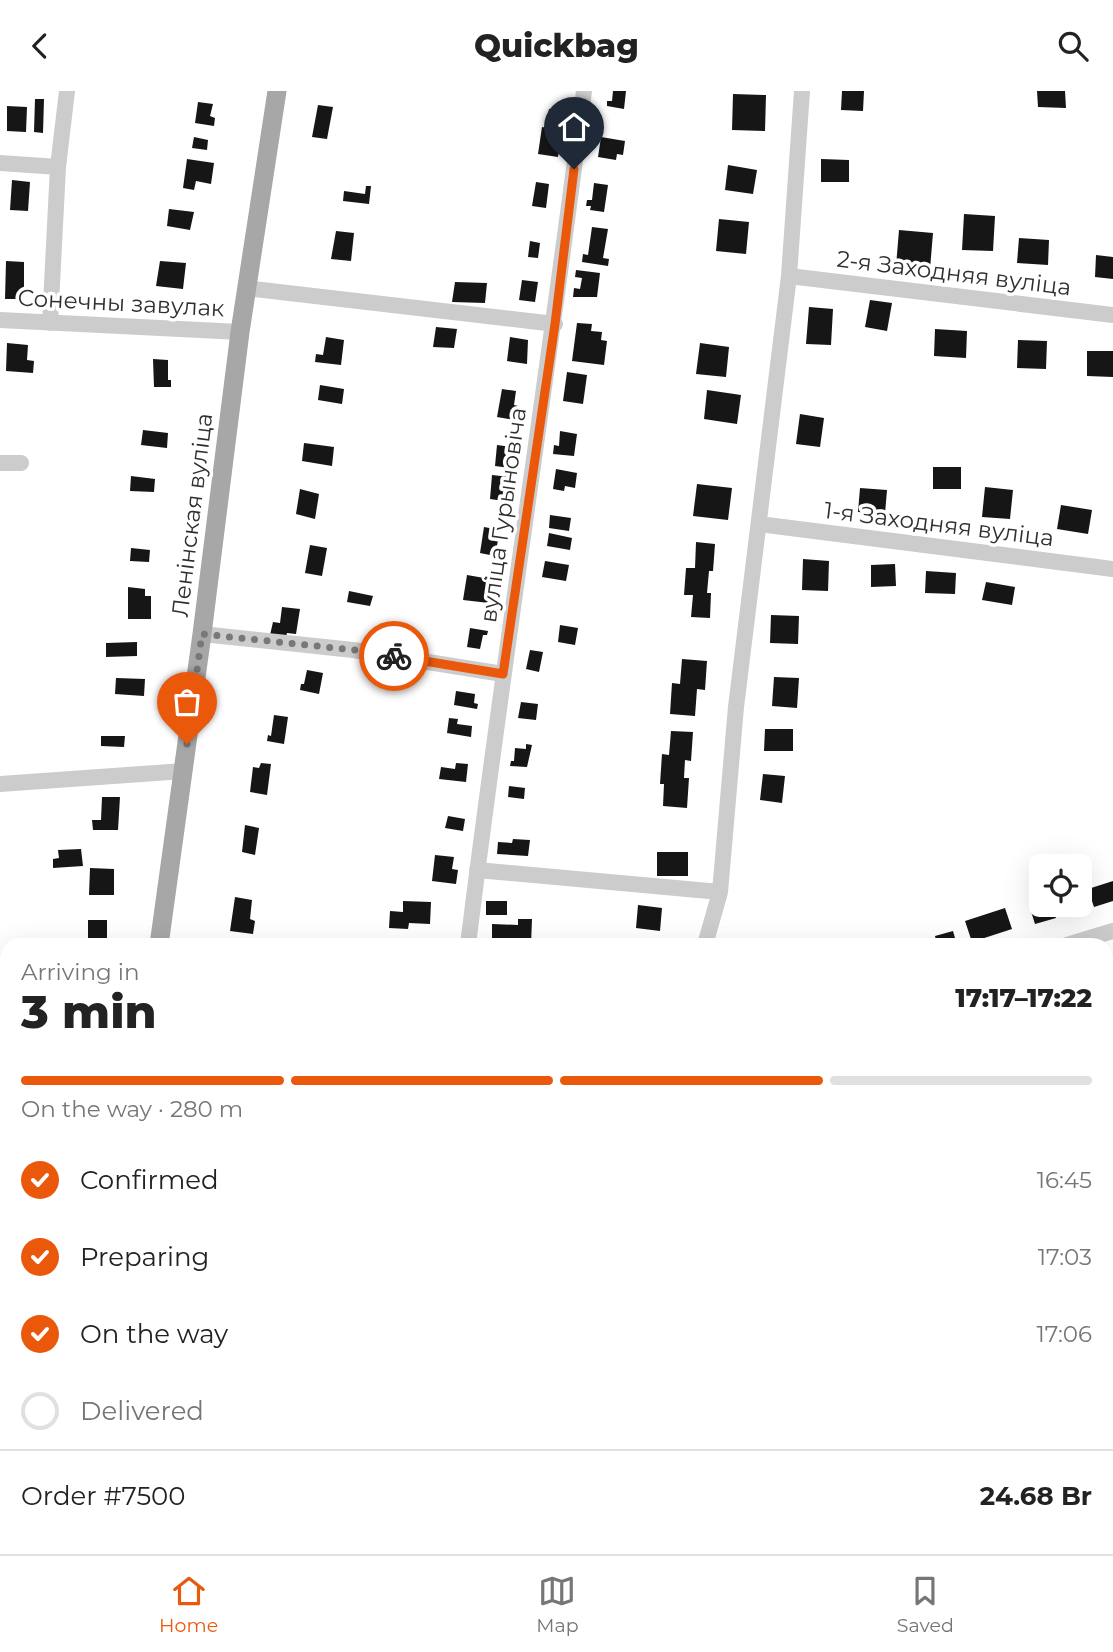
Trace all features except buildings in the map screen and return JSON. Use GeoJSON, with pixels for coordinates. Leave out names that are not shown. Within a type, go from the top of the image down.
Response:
{"type":"FeatureCollection","features":[{"type":"Feature","properties":{"kind":"main road","name":"Ленінская вуліца"},"geometry":{"type":"LineString","coordinates":[[160,938],[246,288],[276,91]]}},
{"type":"Feature","properties":{"kind":"street"},"geometry":{"type":"LineString","coordinates":[[50,323],[58,167],[67,91]]}},
{"type":"Feature","properties":{"kind":"street","name":"вуліца Гурыновіча"},"geometry":{"type":"LineString","coordinates":[[469,938],[503,674],[555,324],[584,91]]}},
{"type":"Feature","properties":{"kind":"street"},"geometry":{"type":"LineString","coordinates":[[707,938],[720,892],[736,707],[789,276],[802,91]]}},
{"type":"Feature","properties":{"kind":"street"},"geometry":{"type":"LineString","coordinates":[[0,163],[58,167]]}},
{"type":"Feature","properties":{"kind":"street","name":"2-я Заходняя вуліца"},"geometry":{"type":"LineString","coordinates":[[789,276],[1113,315]]}},
{"type":"Feature","properties":{"kind":"street"},"geometry":{"type":"LineString","coordinates":[[246,288],[555,324]]}},
{"type":"Feature","properties":{"kind":"street","name":"Сонечны завулак"},"geometry":{"type":"LineString","coordinates":[[0,320],[240,332]]}},
{"type":"Feature","properties":{"kind":"street"},"geometry":{"type":"LineString","coordinates":[[0,463],[20,463]]}},
{"type":"Feature","properties":{"kind":"street","name":"1-я Заходняя вуліца"},"geometry":{"type":"LineString","coordinates":[[759,524],[1113,569]]}},
{"type":"Feature","properties":{"kind":"street"},"geometry":{"type":"LineString","coordinates":[[202,634],[354,650],[503,674]]}},
{"type":"Feature","properties":{"kind":"street"},"geometry":{"type":"LineString","coordinates":[[0,784],[184,771]]}},
{"type":"Feature","properties":{"kind":"street"},"geometry":{"type":"LineString","coordinates":[[477,870],[720,892]]}},
{"type":"Feature","properties":{"kind":"street"},"geometry":{"type":"LineString","coordinates":[[1090,938],[1113,931]]}},
{"type":"Feature","properties":{"kind":"way so far"},"geometry":{"type":"LineString","coordinates":[[187,744],[202,634],[394,656]]}},
{"type":"Feature","properties":{"kind":"route"},"geometry":{"type":"LineString","coordinates":[[394,656],[503,674],[555,324],[574,169]]}}]}
